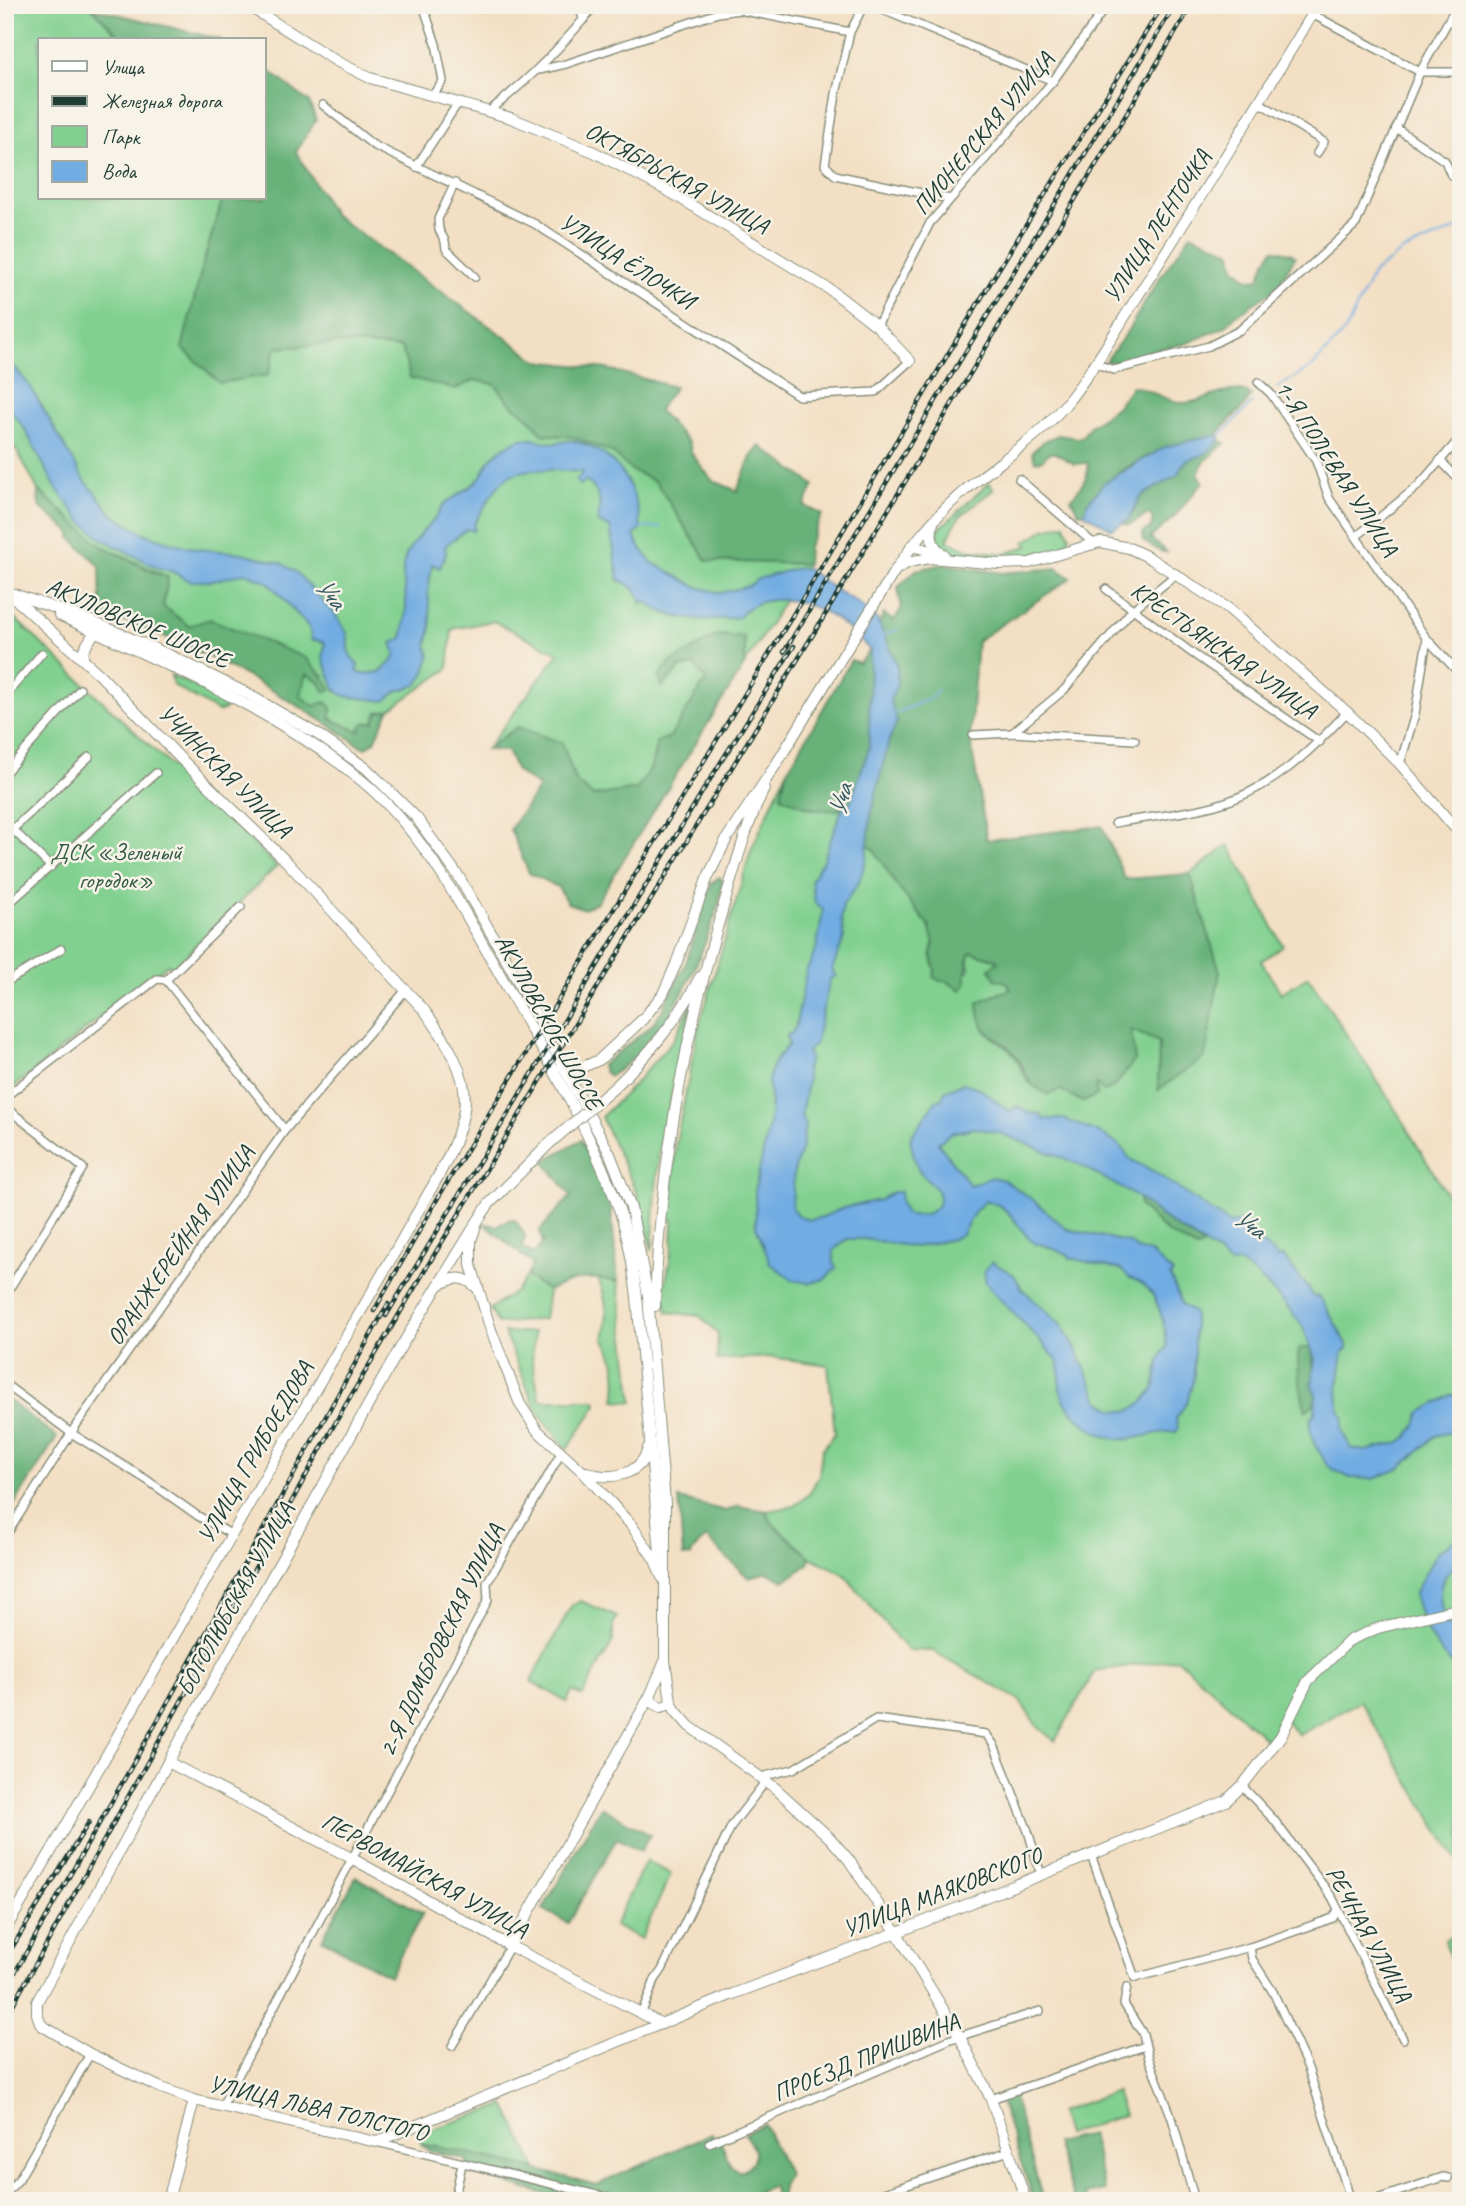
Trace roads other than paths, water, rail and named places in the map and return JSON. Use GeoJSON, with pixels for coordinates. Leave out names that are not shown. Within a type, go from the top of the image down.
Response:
{"type":"FeatureCollection","features":[{"type":"Feature","properties":{"kind":"street","name":"ОКТЯБРЬСКАЯ УЛИЦА"},"geometry":{"type":"LineString","coordinates":[[247,5],[336,61],[370,78],[511,118],[594,152],[670,192],[832,291],[877,326],[910,361]]}},
{"type":"Feature","properties":{"kind":"street"},"geometry":{"type":"LineString","coordinates":[[423,5],[436,44],[443,81],[432,96]]}},
{"type":"Feature","properties":{"kind":"street"},"geometry":{"type":"LineString","coordinates":[[578,5],[584,20]]}},
{"type":"Feature","properties":{"kind":"street"},"geometry":{"type":"LineString","coordinates":[[488,112],[539,70],[595,5]]}},
{"type":"Feature","properties":{"kind":"street"},"geometry":{"type":"LineString","coordinates":[[864,5],[850,32],[830,127],[825,163],[828,170],[835,175],[950,199]]}},
{"type":"Feature","properties":{"kind":"street"},"geometry":{"type":"LineString","coordinates":[[871,5],[1053,81]]}},
{"type":"Feature","properties":{"kind":"street","name":"ПИОНЕРСКАЯ УЛИЦА"},"geometry":{"type":"LineString","coordinates":[[877,326],[930,223],[1053,81],[1107,5]]}},
{"type":"Feature","properties":{"kind":"street"},"geometry":{"type":"LineString","coordinates":[[539,70],[566,64],[718,13],[739,10],[850,32]]}},
{"type":"Feature","properties":{"kind":"street"},"geometry":{"type":"LineString","coordinates":[[1315,10],[1420,72],[1461,72]]}},
{"type":"Feature","properties":{"kind":"street","name":"УЛИЦА ЛЕНТОЧКА"},"geometry":{"type":"LineString","coordinates":[[777,763],[911,546],[963,492],[1064,407],[1260,103],[1315,10]]}},
{"type":"Feature","properties":{"kind":"street"},"geometry":{"type":"LineString","coordinates":[[1094,363],[1114,370],[1209,346],[1240,330],[1356,224],[1420,72],[1452,14]]}},
{"type":"Feature","properties":{"kind":"street"},"geometry":{"type":"LineString","coordinates":[[416,167],[458,103]]}},
{"type":"Feature","properties":{"kind":"street"},"geometry":{"type":"LineString","coordinates":[[1260,103],[1324,142],[1317,153]]}},
{"type":"Feature","properties":{"kind":"street","name":"УЛИЦА ЁЛОЧКИ"},"geometry":{"type":"LineString","coordinates":[[323,105],[373,145],[535,224],[799,396],[876,393],[910,361]]}},
{"type":"Feature","properties":{"kind":"street"},"geometry":{"type":"LineString","coordinates":[[1396,128],[1445,160],[1451,176]]}},
{"type":"Feature","properties":{"kind":"street"},"geometry":{"type":"LineString","coordinates":[[455,183],[438,219],[439,230],[446,249],[475,277]]}},
{"type":"Feature","properties":{"kind":"street","name":"1-Я ПОЛЕВАЯ УЛИЦА"},"geometry":{"type":"LineString","coordinates":[[1258,382],[1271,394],[1316,461],[1329,498],[1427,639],[1461,675]]}},
{"type":"Feature","properties":{"kind":"street"},"geometry":{"type":"LineString","coordinates":[[1357,536],[1418,485],[1461,437]]}},
{"type":"Feature","properties":{"kind":"street"},"geometry":{"type":"LineString","coordinates":[[1440,460],[1461,482]]}},
{"type":"Feature","properties":{"kind":"street"},"geometry":{"type":"LineString","coordinates":[[1019,478],[1093,543]]}},
{"type":"Feature","properties":{"kind":"street"},"geometry":{"type":"LineString","coordinates":[[933,521],[931,536],[934,547],[941,554]]}},
{"type":"Feature","properties":{"kind":"street"},"geometry":{"type":"LineString","coordinates":[[894,572],[909,562],[930,558],[999,564],[1029,563],[1050,559],[1093,543],[1129,548],[1177,574],[1229,609],[1347,712],[1400,764],[1461,835]]}},
{"type":"Feature","properties":{"kind":"street"},"geometry":{"type":"LineString","coordinates":[[911,546],[958,559]]}},
{"type":"Feature","properties":{"kind":"street"},"geometry":{"type":"LineString","coordinates":[[911,546],[919,555],[930,558]]}},
{"type":"Feature","properties":{"kind":"street"},"geometry":{"type":"LineString","coordinates":[[1012,733],[1064,690],[1132,610],[1177,574]]}},
{"type":"Feature","properties":{"kind":"street","name":"КРЕСТЬЯНСКАЯ УЛИЦА"},"geometry":{"type":"LineString","coordinates":[[1106,589],[1320,741]]}},
{"type":"Feature","properties":{"kind":"street","name":"АКУЛОВСКОЕ ШОССЕ"},"geometry":{"type":"LineString","coordinates":[[6,591],[167,654],[246,693],[317,734],[366,768],[416,817],[459,877],[610,1154],[631,1208],[648,1296],[653,1352],[665,1517],[665,1661],[675,1710],[689,1726],[764,1779],[830,1838],[849,1860],[960,2037],[991,2099],[1026,2201]]}},
{"type":"Feature","properties":{"kind":"street","name":"УЧИНСКАЯ УЛИЦА"},"geometry":{"type":"LineString","coordinates":[[6,591],[83,659],[287,862],[406,990]]}},
{"type":"Feature","properties":{"kind":"street"},"geometry":{"type":"LineString","coordinates":[[83,659],[83,651],[98,628]]}},
{"type":"Feature","properties":{"kind":"street","name":"АКУЛОВСКОЕ ШОССЕ"},"geometry":{"type":"LineString","coordinates":[[98,628],[253,709],[310,743],[362,781],[409,828],[443,875],[550,1063],[596,1154],[620,1212],[631,1255],[637,1297],[664,1592]]}},
{"type":"Feature","properties":{"kind":"street"},"geometry":{"type":"LineString","coordinates":[[1400,764],[1415,714],[1427,639]]}},
{"type":"Feature","properties":{"kind":"street"},"geometry":{"type":"LineString","coordinates":[[5,696],[42,653]]}},
{"type":"Feature","properties":{"kind":"street"},"geometry":{"type":"LineString","coordinates":[[5,773],[80,689]]}},
{"type":"Feature","properties":{"kind":"street"},"geometry":{"type":"LineString","coordinates":[[1115,822],[1217,805],[1256,790],[1287,771],[1347,712]]}},
{"type":"Feature","properties":{"kind":"street"},"geometry":{"type":"LineString","coordinates":[[973,735],[1012,733],[1135,740]]}},
{"type":"Feature","properties":{"kind":"street"},"geometry":{"type":"LineString","coordinates":[[13,830],[89,757]]}},
{"type":"Feature","properties":{"kind":"street"},"geometry":{"type":"LineString","coordinates":[[562,1066],[576,1070],[599,1060],[643,1019],[663,994],[716,859],[777,763]]}},
{"type":"Feature","properties":{"kind":"street"},"geometry":{"type":"LineString","coordinates":[[653,1352],[657,1261],[670,1133],[709,954],[748,828],[777,763]]}},
{"type":"Feature","properties":{"kind":"street"},"geometry":{"type":"LineString","coordinates":[[5,906],[156,773]]}},
{"type":"Feature","properties":{"kind":"street"},"geometry":{"type":"LineString","coordinates":[[5,822],[51,867]]}},
{"type":"Feature","properties":{"kind":"street"},"geometry":{"type":"LineString","coordinates":[[5,1097],[161,980],[241,907]]}},
{"type":"Feature","properties":{"kind":"street"},"geometry":{"type":"LineString","coordinates":[[5,983],[61,949]]}},
{"type":"Feature","properties":{"kind":"street","name":"БОГОЛЮБСКАЯ УЛИЦА"},"geometry":{"type":"LineString","coordinates":[[37,2002],[167,1762],[393,1360],[477,1222],[489,1204],[550,1143],[646,1058],[689,998],[709,954]]}},
{"type":"Feature","properties":{"kind":"street"},"geometry":{"type":"LineString","coordinates":[[161,980],[285,1130]]}},
{"type":"Feature","properties":{"kind":"street","name":"ОРАНЖЕРЕЙНАЯ УЛИЦА"},"geometry":{"type":"LineString","coordinates":[[5,1537],[71,1433],[285,1130],[406,990]]}},
{"type":"Feature","properties":{"kind":"street","name":"УЛИЦА ГРИБОЕДОВА"},"geometry":{"type":"LineString","coordinates":[[5,1930],[447,1160],[465,1102],[459,1072],[442,1034],[406,990]]}},
{"type":"Feature","properties":{"kind":"street"},"geometry":{"type":"LineString","coordinates":[[5,1107],[83,1168],[5,1296]]}},
{"type":"Feature","properties":{"kind":"street"},"geometry":{"type":"LineString","coordinates":[[477,1222],[470,1255],[504,1366],[520,1404],[537,1430],[582,1471],[632,1526],[655,1560],[663,1581]]}},
{"type":"Feature","properties":{"kind":"street"},"geometry":{"type":"LineString","coordinates":[[440,1284],[452,1277],[463,1278],[479,1290]]}},
{"type":"Feature","properties":{"kind":"street"},"geometry":{"type":"LineString","coordinates":[[5,1384],[71,1433],[147,1480],[198,1516],[231,1534]]}},
{"type":"Feature","properties":{"kind":"street"},"geometry":{"type":"LineString","coordinates":[[582,1471],[601,1477],[622,1474],[642,1462],[649,1444]]}},
{"type":"Feature","properties":{"kind":"street","name":"2-Я ДОМБРОВСКАЯ УЛИЦА"},"geometry":{"type":"LineString","coordinates":[[222,2106],[488,1600],[487,1583],[561,1453]]}},
{"type":"Feature","properties":{"kind":"street","name":"УЛИЦА МАЯКОВСКОГО"},"geometry":{"type":"LineString","coordinates":[[376,2142],[733,1994],[897,1933],[1226,1801],[1242,1786],[1280,1736],[1308,1681],[1350,1640],[1378,1628],[1460,1608]]}},
{"type":"Feature","properties":{"kind":"street"},"geometry":{"type":"LineString","coordinates":[[452,2046],[652,1691],[665,1661]]}},
{"type":"Feature","properties":{"kind":"street"},"geometry":{"type":"LineString","coordinates":[[663,1686],[671,1696],[668,1705],[661,1707],[653,1703],[652,1691],[663,1686]]}},
{"type":"Feature","properties":{"kind":"street"},"geometry":{"type":"LineString","coordinates":[[642,2012],[655,1980],[732,1825],[764,1779],[793,1769],[876,1719],[986,1734],[994,1745],[1024,1821],[1041,1875]]}},
{"type":"Feature","properties":{"kind":"street","name":"ПЕРВОМАЙСКАЯ УЛИЦА"},"geometry":{"type":"LineString","coordinates":[[167,1762],[353,1859],[510,1946],[662,2024]]}},
{"type":"Feature","properties":{"kind":"street","name":"РЕЧНАЯ УЛИЦА"},"geometry":{"type":"LineString","coordinates":[[1242,1786],[1274,1820],[1332,1896],[1403,2039]]}},
{"type":"Feature","properties":{"kind":"street"},"geometry":{"type":"LineString","coordinates":[[1091,1855],[1135,1978],[1250,1947],[1333,1918],[1338,1910]]}},
{"type":"Feature","properties":{"kind":"street"},"geometry":{"type":"LineString","coordinates":[[1250,1947],[1252,1959],[1273,1993],[1308,2068],[1351,2201]]}},
{"type":"Feature","properties":{"kind":"street"},"geometry":{"type":"LineString","coordinates":[[1127,1987],[1124,2004],[1143,2034],[1172,2118],[1195,2201]]}},
{"type":"Feature","properties":{"kind":"street","name":"УЛИЦА ЛЬВА ТОЛСТОГО"},"geometry":{"type":"LineString","coordinates":[[37,2002],[41,2025],[90,2054],[159,2087],[194,2100],[622,2201]]}},
{"type":"Feature","properties":{"kind":"street","name":"ПРОЕЗД ПРИШВИНА"},"geometry":{"type":"LineString","coordinates":[[709,2143],[960,2037],[1040,2011]]}},
{"type":"Feature","properties":{"kind":"street"},"geometry":{"type":"LineString","coordinates":[[991,2099],[1145,2046]]}},
{"type":"Feature","properties":{"kind":"street"},"geometry":{"type":"LineString","coordinates":[[5,2194],[19,2179],[90,2054]]}},
{"type":"Feature","properties":{"kind":"street"},"geometry":{"type":"LineString","coordinates":[[168,2201],[194,2100]]}},
{"type":"Feature","properties":{"kind":"street"},"geometry":{"type":"LineString","coordinates":[[401,2132],[401,2139],[410,2151]]}},
{"type":"Feature","properties":{"kind":"street"},"geometry":{"type":"LineString","coordinates":[[860,2201],[1009,2151]]}},
{"type":"Feature","properties":{"kind":"street"},"geometry":{"type":"LineString","coordinates":[[454,2201],[462,2164]]}},
{"type":"Feature","properties":{"kind":"street"},"geometry":{"type":"LineString","coordinates":[[1371,2201],[1443,2177],[1448,2178]]}},
{"type":"Feature","properties":{"kind":"water"},"geometry":{"type":"Polygon","coordinates":[[[5,356],[30,386],[83,478],[113,515],[143,533],[166,541],[197,549],[242,553],[281,563],[297,573],[335,614],[347,633],[350,655],[361,674],[381,672],[395,658],[392,643],[402,639],[406,615],[404,564],[412,545],[444,505],[478,480],[492,457],[521,439],[553,443],[574,441],[602,453],[613,462],[635,498],[641,528],[634,536],[638,544],[651,562],[697,587],[721,593],[748,586],[758,579],[800,568],[809,570],[855,601],[877,619],[897,665],[897,685],[890,700],[897,722],[889,740],[871,814],[866,860],[859,882],[843,905],[841,919],[844,938],[832,970],[836,976],[830,979],[815,1044],[807,1051],[810,1059],[806,1070],[807,1082],[801,1116],[805,1124],[802,1148],[794,1171],[792,1208],[797,1215],[809,1220],[823,1217],[843,1208],[880,1200],[893,1192],[900,1192],[901,1204],[906,1214],[931,1212],[938,1204],[939,1198],[933,1185],[919,1170],[910,1138],[936,1101],[942,1099],[945,1091],[963,1083],[979,1088],[1009,1111],[1018,1106],[1029,1113],[1041,1114],[1043,1119],[1064,1119],[1099,1133],[1119,1145],[1131,1160],[1153,1171],[1230,1224],[1242,1221],[1238,1227],[1277,1258],[1284,1256],[1313,1296],[1320,1297],[1347,1344],[1347,1349],[1343,1352],[1338,1386],[1339,1410],[1344,1418],[1342,1428],[1351,1448],[1365,1451],[1398,1443],[1415,1427],[1420,1413],[1451,1395],[1461,1396],[1461,1430],[1435,1436],[1399,1469],[1374,1479],[1350,1478],[1332,1469],[1314,1443],[1310,1431],[1311,1418],[1315,1413],[1316,1395],[1312,1385],[1315,1358],[1303,1327],[1257,1275],[1238,1263],[1230,1264],[1139,1198],[1078,1164],[1000,1133],[974,1128],[951,1133],[938,1143],[970,1185],[992,1177],[1004,1180],[1067,1229],[1130,1243],[1137,1249],[1151,1253],[1173,1273],[1170,1276],[1182,1304],[1194,1313],[1194,1378],[1187,1402],[1176,1419],[1176,1432],[1117,1439],[1093,1429],[1072,1412],[1060,1389],[1060,1369],[1057,1362],[986,1283],[984,1270],[992,1262],[1014,1275],[1022,1289],[1061,1325],[1074,1345],[1099,1400],[1114,1410],[1129,1411],[1143,1402],[1154,1389],[1160,1358],[1167,1347],[1158,1305],[1149,1290],[1122,1270],[1070,1258],[1068,1254],[1036,1244],[1002,1207],[994,1203],[985,1201],[975,1211],[962,1234],[953,1239],[915,1247],[847,1239],[834,1250],[836,1268],[825,1279],[809,1283],[792,1280],[770,1263],[756,1226],[755,1189],[769,1126],[771,1104],[768,1080],[774,1062],[789,1044],[786,1036],[793,1032],[796,1025],[806,972],[817,947],[823,910],[815,902],[811,880],[823,860],[842,809],[850,803],[869,749],[870,650],[837,620],[796,601],[766,601],[754,605],[740,617],[715,619],[678,617],[645,601],[641,603],[637,592],[619,580],[610,527],[600,524],[598,519],[600,508],[597,493],[586,481],[580,485],[576,481],[583,472],[519,472],[505,479],[495,491],[474,524],[474,531],[467,529],[445,546],[446,553],[440,568],[432,564],[428,592],[431,627],[427,646],[430,657],[417,685],[397,691],[385,701],[344,696],[335,689],[323,658],[325,643],[312,641],[309,627],[268,582],[245,573],[213,581],[190,581],[102,539],[82,522],[56,488],[23,426],[5,403],[5,356]]]}},
{"type":"Feature","properties":{"kind":"water"},"geometry":{"type":"Polygon","coordinates":[[[1209,436],[1220,436],[1220,440],[1206,453],[1186,461],[1179,474],[1141,496],[1129,519],[1112,529],[1084,513],[1087,503],[1104,483],[1165,447],[1209,436]]]}},
{"type":"Feature","properties":{"kind":"water"},"geometry":{"type":"Polygon","coordinates":[[[1461,1536],[1461,1562],[1446,1575],[1440,1599],[1448,1626],[1461,1629],[1461,1673],[1431,1638],[1414,1594],[1437,1552],[1461,1536]]]}},
{"type":"Feature","properties":{"kind":"waterway"},"geometry":{"type":"LineString","coordinates":[[1277,388],[1312,367],[1346,330],[1373,273],[1403,251],[1461,227]]}},
{"type":"Feature","properties":{"kind":"waterway"},"geometry":{"type":"LineString","coordinates":[[1220,436],[1252,403]]}},
{"type":"Feature","properties":{"kind":"waterway"},"geometry":{"type":"LineString","coordinates":[[641,528],[661,527]]}},
{"type":"Feature","properties":{"kind":"waterway"},"geometry":{"type":"LineString","coordinates":[[882,635],[897,630]]}},
{"type":"Feature","properties":{"kind":"waterway"},"geometry":{"type":"LineString","coordinates":[[894,714],[929,699],[938,690]]}},
{"type":"Feature","properties":{"kind":"railway"},"geometry":{"type":"LineString","coordinates":[[784,652],[1175,5]]}},
{"type":"Feature","properties":{"kind":"railway"},"geometry":{"type":"LineString","coordinates":[[5,2019],[338,1418],[431,1260],[828,610],[1192,5]]}},
{"type":"Feature","properties":{"kind":"railway"},"geometry":{"type":"LineString","coordinates":[[374,1311],[439,1196],[788,623],[995,275],[1161,8]]}},
{"type":"Feature","properties":{"kind":"railway"},"geometry":{"type":"LineString","coordinates":[[386,1316],[704,789],[794,646]]}},
{"type":"Feature","properties":{"kind":"railway"},"geometry":{"type":"LineString","coordinates":[[5,1990],[388,1304]]}},
{"type":"Feature","properties":{"kind":"railway"},"geometry":{"type":"LineString","coordinates":[[5,1959],[89,1822]]}},
{"type":"Feature","properties":{"kind":"water label","name":"Уча"},"geometry":{"type":"Point","coordinates":[331,593]}},
{"type":"Feature","properties":{"kind":"water label","name":"Уча"},"geometry":{"type":"Point","coordinates":[840,800]}},
{"type":"Feature","properties":{"kind":"water label","name":"Уча"},"geometry":{"type":"Point","coordinates":[1250,1223]}},
{"type":"Feature","properties":{"kind":"park label","name":"ДСК «Зеленый городок»"},"geometry":{"type":"Point","coordinates":[116,866]}}]}
